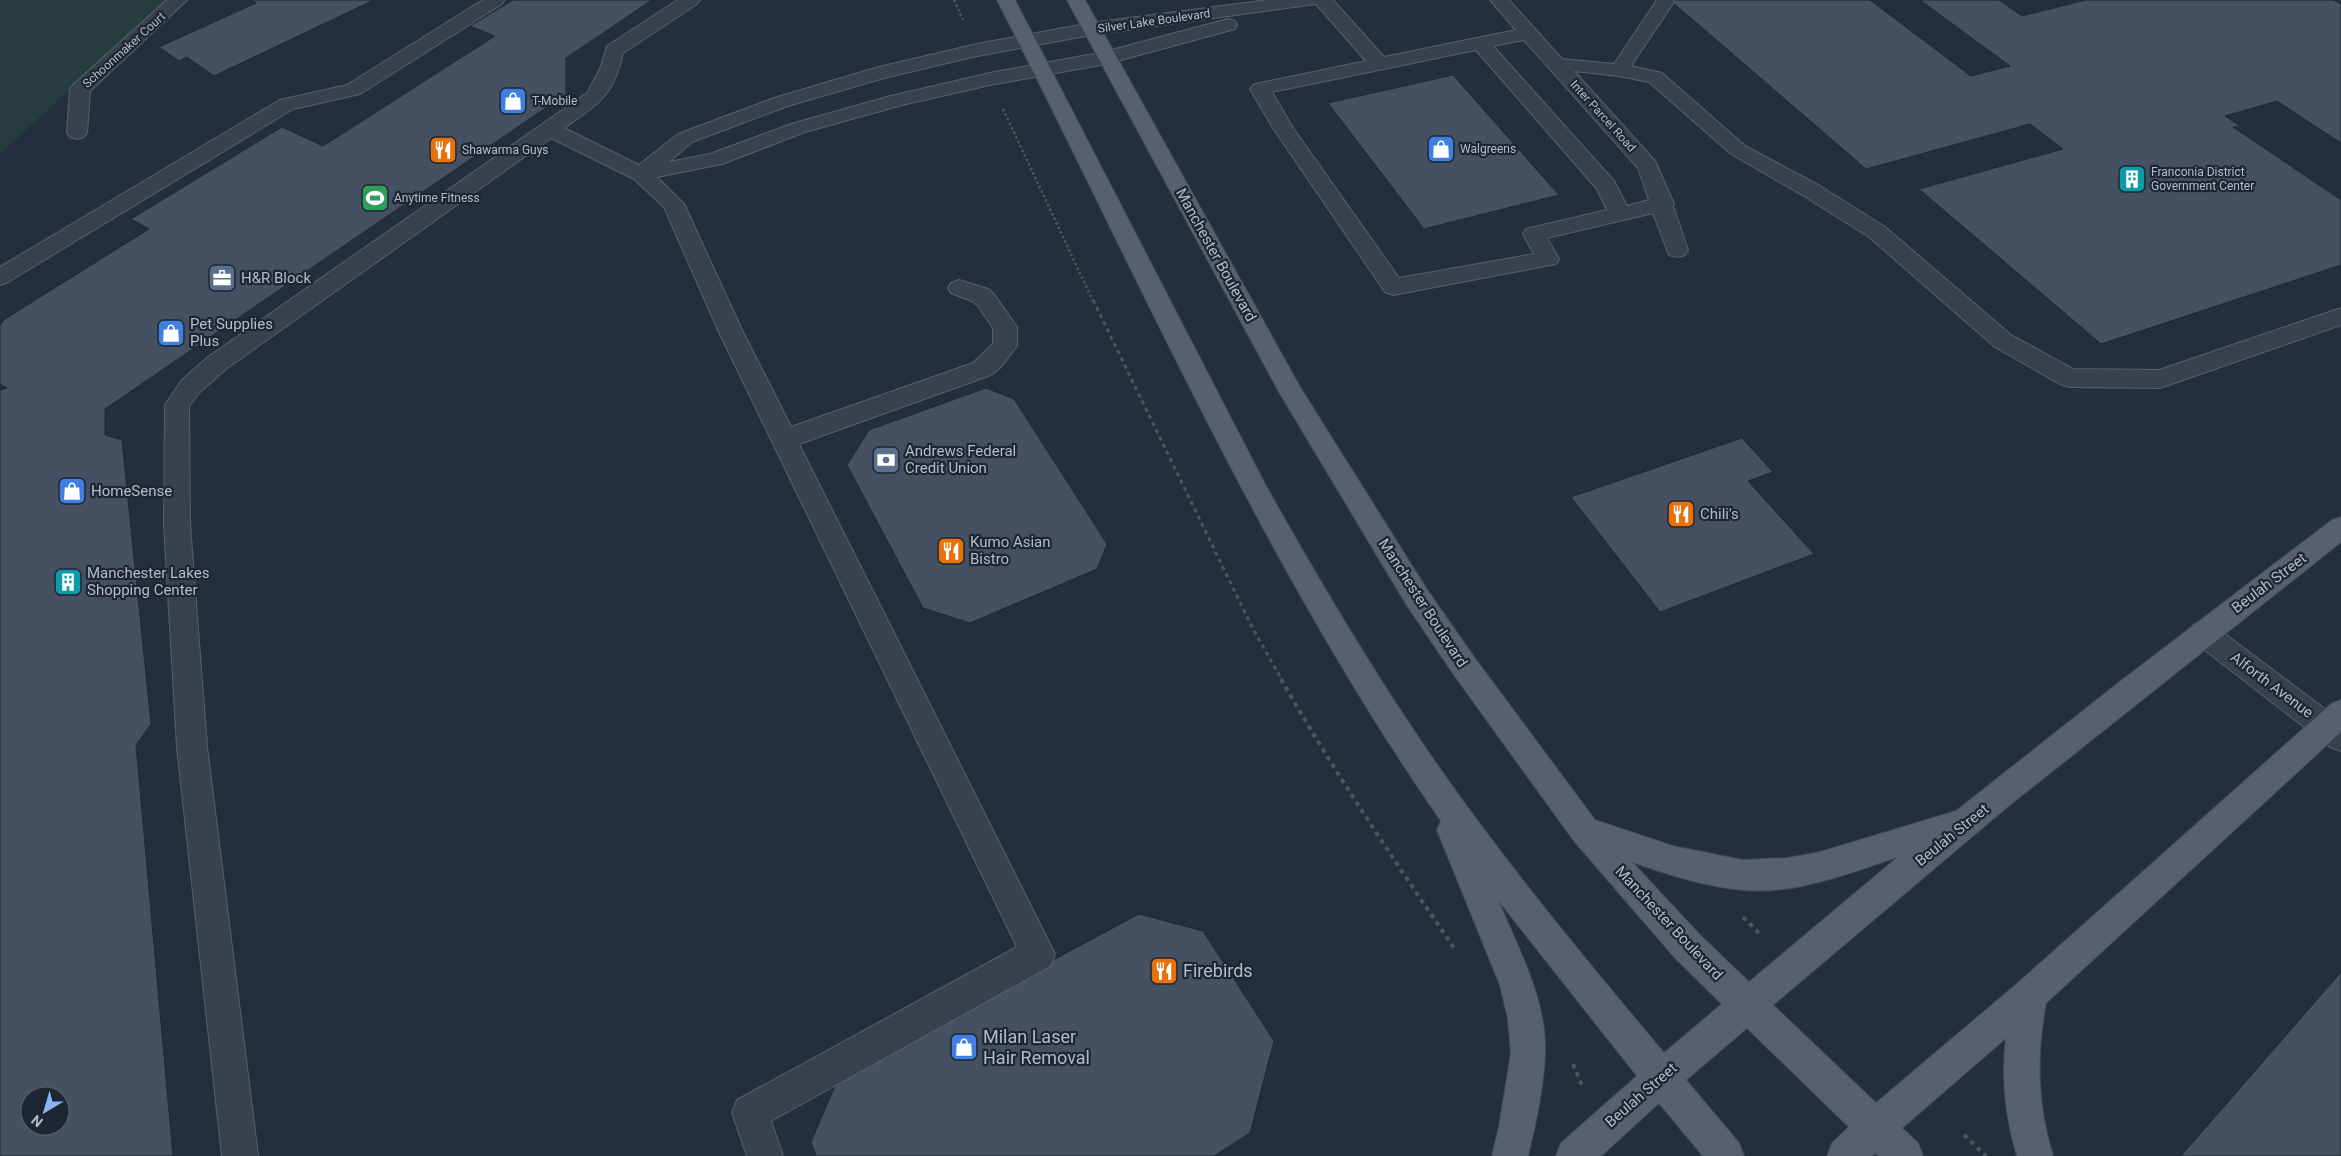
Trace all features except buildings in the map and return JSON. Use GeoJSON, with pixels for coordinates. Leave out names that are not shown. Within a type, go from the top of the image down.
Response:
{"type":"FeatureCollection","features":[{"type":"Feature","properties":{"kind":"main road"},"geometry":{"type":"LineString","coordinates":[[1006,0],[1221,427],[1266,512],[1349,654],[1436,789],[1538,927],[1726,1156]]}},
{"type":"Feature","properties":{"kind":"main road","name":"Manchester Boulevard"},"geometry":{"type":"LineString","coordinates":[[1076,0],[1106,58],[1291,392],[1416,596],[1464,666],[1585,831],[1688,946],[1905,1156]]}},
{"type":"Feature","properties":{"kind":"main road","name":"Beulah Street"},"geometry":{"type":"LineString","coordinates":[[1574,1156],[1662,1077],[1968,821],[2203,633],[2341,527]]}},
{"type":"Feature","properties":{"kind":"main road"},"geometry":{"type":"LineString","coordinates":[[1845,1156],[1918,1089],[2031,994],[2336,726]]}},
{"type":"Feature","properties":{"kind":"main road"},"geometry":{"type":"LineString","coordinates":[[1436,789],[1517,985],[1525,1019],[1528,1053],[1517,1127],[1510,1156]]}},
{"type":"Feature","properties":{"kind":"main road"},"geometry":{"type":"LineString","coordinates":[[1585,831],[1673,861],[1743,874],[1787,873],[1820,867],[1968,821]]}},
{"type":"Feature","properties":{"kind":"main road"},"geometry":{"type":"LineString","coordinates":[[2031,994],[2023,1031],[2020,1069],[2021,1103],[2035,1156]]}},
{"type":"Feature","properties":{"kind":"street","name":"Schoonmaker Court"},"geometry":{"type":"LineString","coordinates":[[77,134],[80,90],[178,0]]}},
{"type":"Feature","properties":{"kind":"street"},"geometry":{"type":"LineString","coordinates":[[0,277],[287,104],[353,90],[496,0]]}},
{"type":"Feature","properties":{"kind":"street"},"geometry":{"type":"LineString","coordinates":[[240,1156],[192,747],[177,524],[177,405],[191,386],[218,363],[595,97],[610,69],[614,50],[691,0]]}},
{"type":"Feature","properties":{"kind":"street","name":"Silver Lake Boulevard"},"geometry":{"type":"LineString","coordinates":[[641,174],[685,138],[781,102],[879,73],[977,50],[1091,29],[1310,0]]}},
{"type":"Feature","properties":{"kind":"street","name":"Silver Lake Boulevard"},"geometry":{"type":"LineString","coordinates":[[641,174],[715,159],[798,128],[898,100],[1042,69],[1106,58],[1316,0]]}},
{"type":"Feature","properties":{"kind":"street"},"geometry":{"type":"LineString","coordinates":[[1323,0],[1379,64]]}},
{"type":"Feature","properties":{"kind":"street","name":"Inter Parcel Road"},"geometry":{"type":"LineString","coordinates":[[1499,0],[1648,166],[1663,204],[1677,250]]}},
{"type":"Feature","properties":{"kind":"street"},"geometry":{"type":"LineString","coordinates":[[1619,70],[1665,2]]}},
{"type":"Feature","properties":{"kind":"street"},"geometry":{"type":"LineString","coordinates":[[1529,33],[1260,89],[1283,128],[1393,287],[1548,259],[1534,234],[1663,204]]}},
{"type":"Feature","properties":{"kind":"street"},"geometry":{"type":"LineString","coordinates":[[1480,43],[1606,186],[1620,214]]}},
{"type":"Feature","properties":{"kind":"street"},"geometry":{"type":"LineString","coordinates":[[1557,64],[1619,70],[1655,77],[1686,102],[1738,150],[1812,191],[1877,232],[2003,341],[2069,378],[2160,378],[2341,316]]}},
{"type":"Feature","properties":{"kind":"street"},"geometry":{"type":"LineString","coordinates":[[549,129],[641,174],[673,204],[730,330],[1038,954],[750,1113],[765,1156]]}},
{"type":"Feature","properties":{"kind":"street"},"geometry":{"type":"LineString","coordinates":[[785,439],[982,369],[992,361],[1005,346],[1005,328],[980,295],[959,288]]}},
{"type":"Feature","properties":{"kind":"street","name":"Alforth Avenue"},"geometry":{"type":"LineString","coordinates":[[2203,633],[2336,726]]}},
{"type":"Feature","properties":{"kind":"path"},"geometry":{"type":"LineString","coordinates":[[954,0],[966,26]]}},
{"type":"Feature","properties":{"kind":"path"},"geometry":{"type":"LineString","coordinates":[[1000,102],[1118,354],[1253,629],[1317,739],[1374,831],[1457,953]]}},
{"type":"Feature","properties":{"kind":"path"},"geometry":{"type":"LineString","coordinates":[[1741,915],[1761,935]]}},
{"type":"Feature","properties":{"kind":"path"},"geometry":{"type":"LineString","coordinates":[[1964,1135],[1986,1156]]}},
{"type":"Feature","properties":{"kind":"green space"},"geometry":{"type":"Polygon","coordinates":[[[0,0],[167,0],[0,154],[0,0]]]}},
{"type":"Feature","properties":{"kind":"place","name":"T-Mobile"},"geometry":{"type":"Point","coordinates":[513,101]}},
{"type":"Feature","properties":{"kind":"place","name":"Walgreens"},"geometry":{"type":"Point","coordinates":[1441,149]}},
{"type":"Feature","properties":{"kind":"place","name":"Shawarma Guys"},"geometry":{"type":"Point","coordinates":[443,150]}},
{"type":"Feature","properties":{"kind":"place","name":"Franconia District Government Center"},"geometry":{"type":"Point","coordinates":[2132,179]}},
{"type":"Feature","properties":{"kind":"place","name":"Anytime Fitness"},"geometry":{"type":"Point","coordinates":[375,198]}},
{"type":"Feature","properties":{"kind":"place","name":"H&R Block"},"geometry":{"type":"Point","coordinates":[222,278]}},
{"type":"Feature","properties":{"kind":"place","name":"Pet Supplies Plus"},"geometry":{"type":"Point","coordinates":[171,333]}},
{"type":"Feature","properties":{"kind":"place","name":"Andrews Federal Credit Union"},"geometry":{"type":"Point","coordinates":[886,460]}},
{"type":"Feature","properties":{"kind":"place","name":"HomeSense"},"geometry":{"type":"Point","coordinates":[72,491]}},
{"type":"Feature","properties":{"kind":"place","name":"Chili's"},"geometry":{"type":"Point","coordinates":[1681,514]}},
{"type":"Feature","properties":{"kind":"place","name":"Kumo Asian Bistro"},"geometry":{"type":"Point","coordinates":[951,551]}},
{"type":"Feature","properties":{"kind":"place","name":"Manchester Lakes Shopping Center"},"geometry":{"type":"Point","coordinates":[68,582]}},
{"type":"Feature","properties":{"kind":"place","name":"Firebirds"},"geometry":{"type":"Point","coordinates":[1164,971]}},
{"type":"Feature","properties":{"kind":"place","name":"Milan Laser Hair Removal"},"geometry":{"type":"Point","coordinates":[964,1047]}}]}
